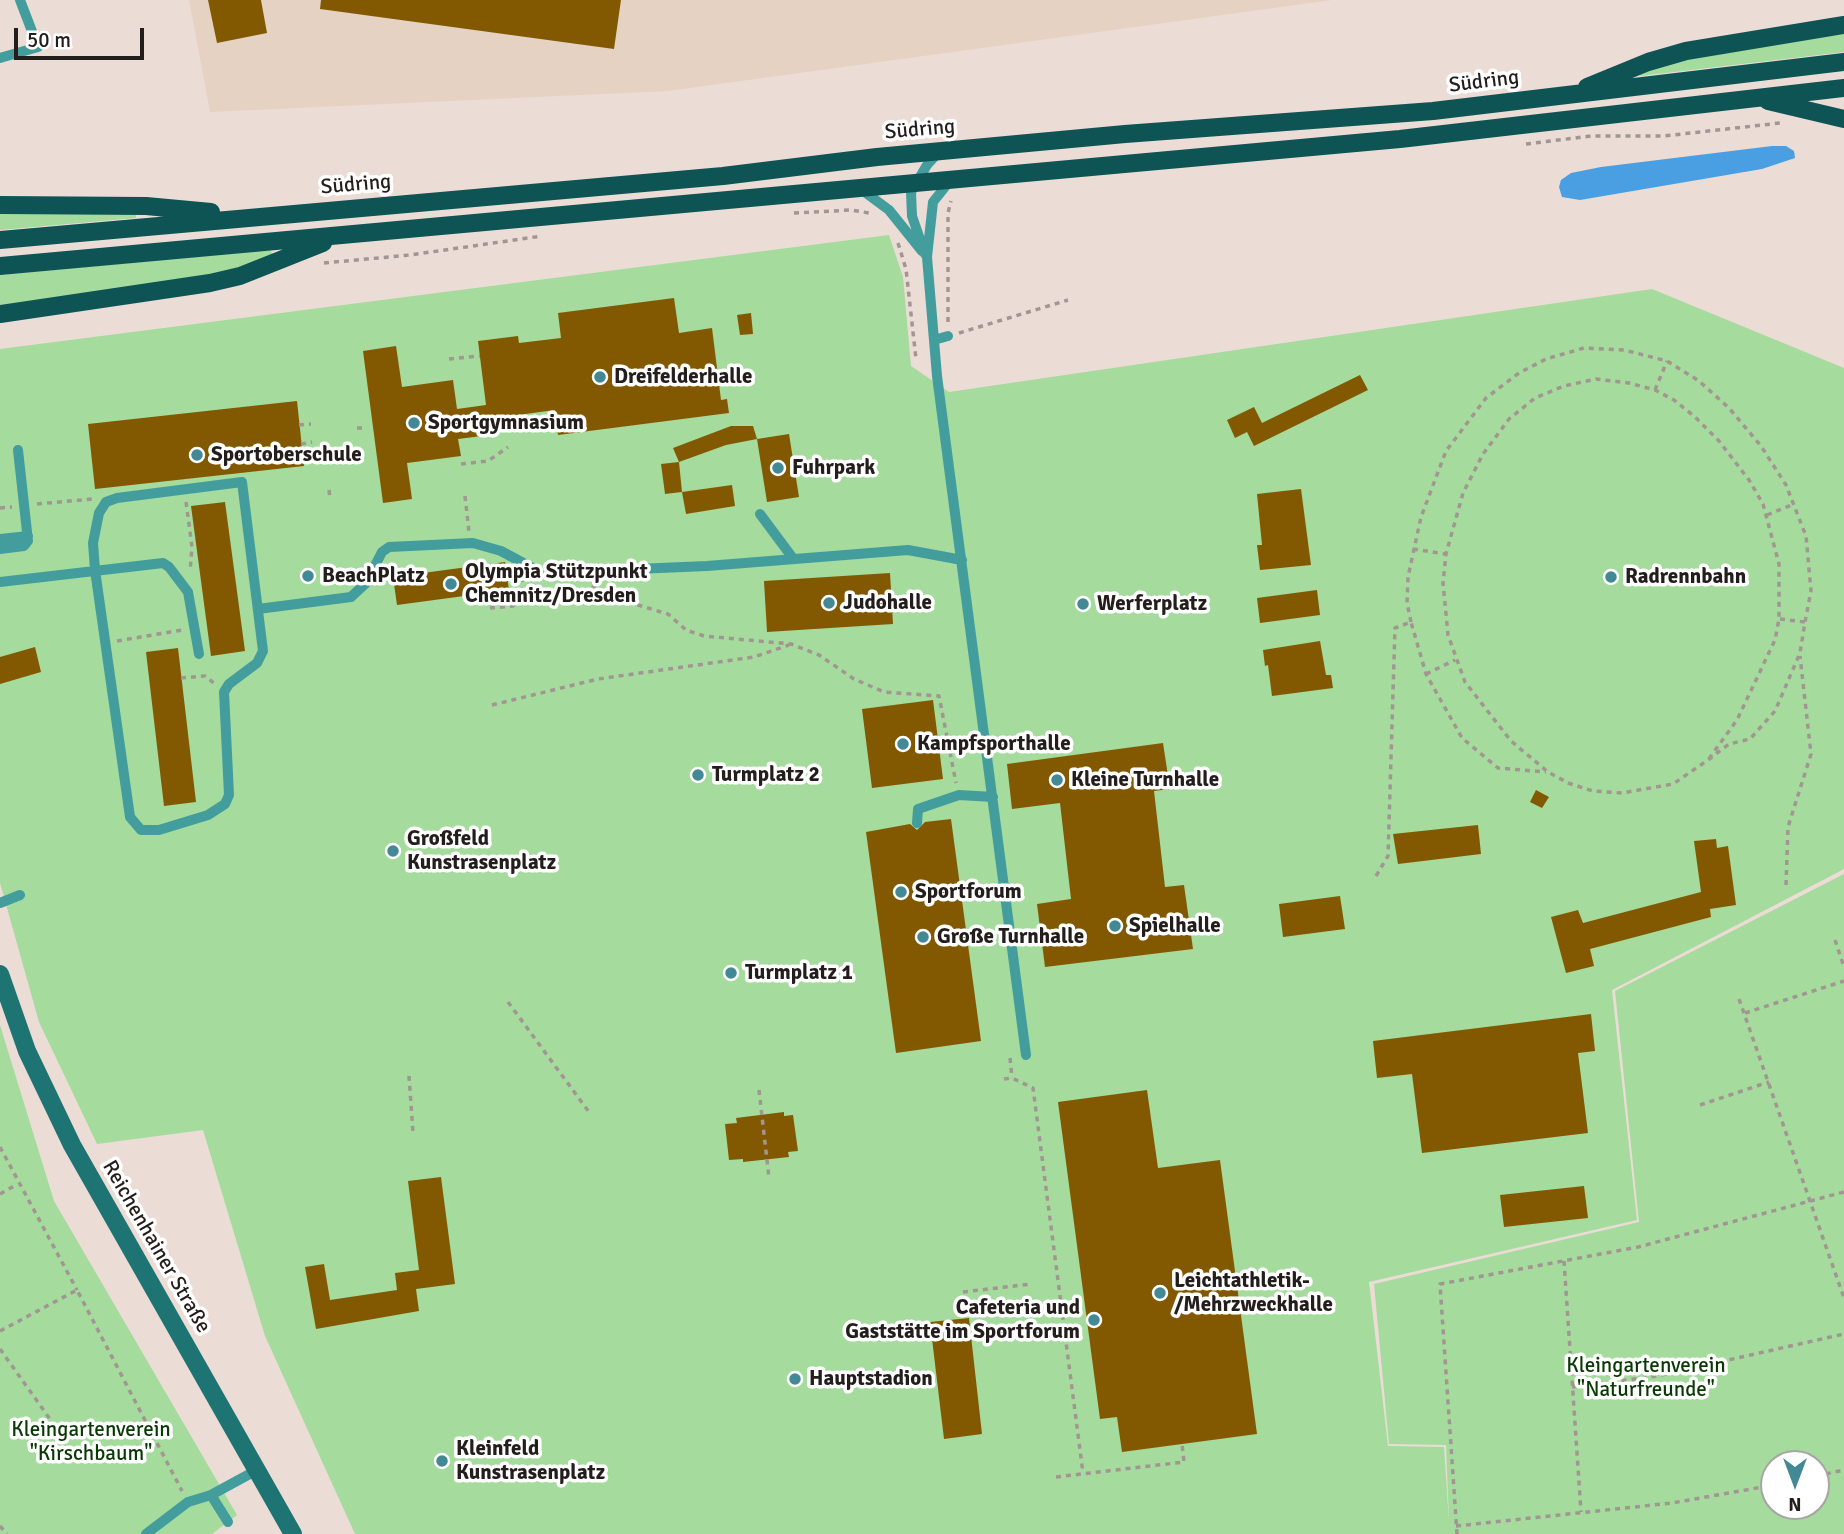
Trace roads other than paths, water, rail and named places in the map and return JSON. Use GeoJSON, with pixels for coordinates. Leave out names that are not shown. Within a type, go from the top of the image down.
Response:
{"type":"FeatureCollection","features":[{"type":"Feature","properties":{"kind":"main road"},"geometry":{"type":"LineString","coordinates":[[1564,96],[1648,62],[1686,51],[1844,25]]}},
{"type":"Feature","properties":{"kind":"main road","name":"Südring"},"geometry":{"type":"LineString","coordinates":[[0,240],[723,176],[1148,132],[1317,122],[1564,96],[1844,62]]}},
{"type":"Feature","properties":{"kind":"main road"},"geometry":{"type":"LineString","coordinates":[[0,265],[1401,139],[1844,88]]}},
{"type":"Feature","properties":{"kind":"main road"},"geometry":{"type":"LineString","coordinates":[[1754,98],[1844,119]]}},
{"type":"Feature","properties":{"kind":"main road"},"geometry":{"type":"LineString","coordinates":[[0,205],[146,206],[260,216]]}},
{"type":"Feature","properties":{"kind":"main road"},"geometry":{"type":"LineString","coordinates":[[0,314],[210,283],[240,276],[348,234]]}},
{"type":"Feature","properties":{"kind":"main road","name":"Reichenhainer Straße"},"geometry":{"type":"LineString","coordinates":[[0,974],[27,1051],[66,1135],[293,1534]]}},
{"type":"Feature","properties":{"kind":"lane"},"geometry":{"type":"LineString","coordinates":[[0,58],[38,47],[20,0]]}},
{"type":"Feature","properties":{"kind":"lane"},"geometry":{"type":"LineString","coordinates":[[927,257],[910,203],[915,183],[939,152]]}},
{"type":"Feature","properties":{"kind":"lane"},"geometry":{"type":"LineString","coordinates":[[952,179],[933,202],[927,257],[934,340],[1026,1055]]}},
{"type":"Feature","properties":{"kind":"lane"},"geometry":{"type":"LineString","coordinates":[[859,187],[889,210],[927,257]]}},
{"type":"Feature","properties":{"kind":"lane"},"geometry":{"type":"LineString","coordinates":[[934,340],[948,336]]}},
{"type":"Feature","properties":{"kind":"lane"},"geometry":{"type":"LineString","coordinates":[[0,549],[24,546],[28,536],[18,450]]}},
{"type":"Feature","properties":{"kind":"lane"},"geometry":{"type":"LineString","coordinates":[[243,482],[258,609],[263,644],[260,659],[229,684],[224,692],[230,784],[225,804],[208,815],[159,830],[141,830],[130,817],[95,570],[93,543],[103,505],[117,498],[243,482]]}},
{"type":"Feature","properties":{"kind":"lane"},"geometry":{"type":"LineString","coordinates":[[760,513],[792,557]]}},
{"type":"Feature","properties":{"kind":"lane"},"geometry":{"type":"LineString","coordinates":[[0,539],[28,536]]}},
{"type":"Feature","properties":{"kind":"lane"},"geometry":{"type":"LineString","coordinates":[[258,609],[351,597],[366,583],[382,552],[389,547],[473,543],[501,551],[542,573],[707,566],[792,557],[908,550],[962,560]]}},
{"type":"Feature","properties":{"kind":"lane"},"geometry":{"type":"LineString","coordinates":[[0,582],[155,562],[169,567],[188,592],[199,654]]}},
{"type":"Feature","properties":{"kind":"lane"},"geometry":{"type":"LineString","coordinates":[[917,823],[918,809],[959,795],[993,797]]}},
{"type":"Feature","properties":{"kind":"lane"},"geometry":{"type":"LineString","coordinates":[[0,903],[20,895]]}},
{"type":"Feature","properties":{"kind":"lane"},"geometry":{"type":"LineString","coordinates":[[146,1534],[188,1502],[211,1495],[257,1470]]}},
{"type":"Feature","properties":{"kind":"lane"},"geometry":{"type":"LineString","coordinates":[[211,1495],[228,1522]]}},
{"type":"Feature","properties":{"kind":"water"},"geometry":{"type":"Polygon","coordinates":[[[1786,146],[1794,151],[1795,158],[1762,169],[1580,200],[1562,197],[1559,187],[1561,180],[1571,173],[1601,167],[1786,146]]]}},
{"type":"Feature","properties":{"kind":"place","name":"Dreifelderhalle"},"geometry":{"type":"Point","coordinates":[600,377]}},
{"type":"Feature","properties":{"kind":"place","name":"Sportgymnasium"},"geometry":{"type":"Point","coordinates":[414,423]}},
{"type":"Feature","properties":{"kind":"place","name":"Sportoberschule"},"geometry":{"type":"Point","coordinates":[197,455]}},
{"type":"Feature","properties":{"kind":"place","name":"Fuhrpark"},"geometry":{"type":"Point","coordinates":[778,468]}},
{"type":"Feature","properties":{"kind":"place","name":"BeachPlatz"},"geometry":{"type":"Point","coordinates":[308,576]}},
{"type":"Feature","properties":{"kind":"place","name":"Radrennbahn"},"geometry":{"type":"Point","coordinates":[1611,577]}},
{"type":"Feature","properties":{"kind":"place","name":"Olympia Stützpunkt Chemnitz/Dresden"},"geometry":{"type":"Point","coordinates":[451,584]}},
{"type":"Feature","properties":{"kind":"place","name":"Judohalle"},"geometry":{"type":"Point","coordinates":[829,603]}},
{"type":"Feature","properties":{"kind":"place","name":"Werferplatz"},"geometry":{"type":"Point","coordinates":[1083,604]}},
{"type":"Feature","properties":{"kind":"place","name":"Kampfsporthalle"},"geometry":{"type":"Point","coordinates":[903,744]}},
{"type":"Feature","properties":{"kind":"place","name":"Turmplatz 2"},"geometry":{"type":"Point","coordinates":[698,775]}},
{"type":"Feature","properties":{"kind":"place","name":"Kleine Turnhalle"},"geometry":{"type":"Point","coordinates":[1057,780]}},
{"type":"Feature","properties":{"kind":"place","name":"Großfeld Kunstrasenplatz"},"geometry":{"type":"Point","coordinates":[393,851]}},
{"type":"Feature","properties":{"kind":"place","name":"Sportforum"},"geometry":{"type":"Point","coordinates":[901,892]}},
{"type":"Feature","properties":{"kind":"place","name":"Spielhalle"},"geometry":{"type":"Point","coordinates":[1115,926]}},
{"type":"Feature","properties":{"kind":"place","name":"Große Turnhalle"},"geometry":{"type":"Point","coordinates":[923,937]}},
{"type":"Feature","properties":{"kind":"place","name":"Turmplatz 1"},"geometry":{"type":"Point","coordinates":[731,973]}},
{"type":"Feature","properties":{"kind":"place","name":"Leichtathletik- /Mehrzweckhalle"},"geometry":{"type":"Point","coordinates":[1160,1293]}},
{"type":"Feature","properties":{"kind":"place","name":"Cafeteria und Gaststätte im Sportforum"},"geometry":{"type":"Point","coordinates":[1094,1320]}},
{"type":"Feature","properties":{"kind":"place","name":"Hauptstadion"},"geometry":{"type":"Point","coordinates":[795,1379]}},
{"type":"Feature","properties":{"kind":"place","name":"Kleinfeld Kunstrasenplatz"},"geometry":{"type":"Point","coordinates":[442,1461]}},
{"type":"Feature","properties":{"kind":"park label","name":"Kleingartenverein \"Naturfreunde\""},"geometry":{"type":"Point","coordinates":[1646,1378]}},
{"type":"Feature","properties":{"kind":"park label","name":"Kleingartenverein \"Kirschbaum\""},"geometry":{"type":"Point","coordinates":[91,1442]}}]}
